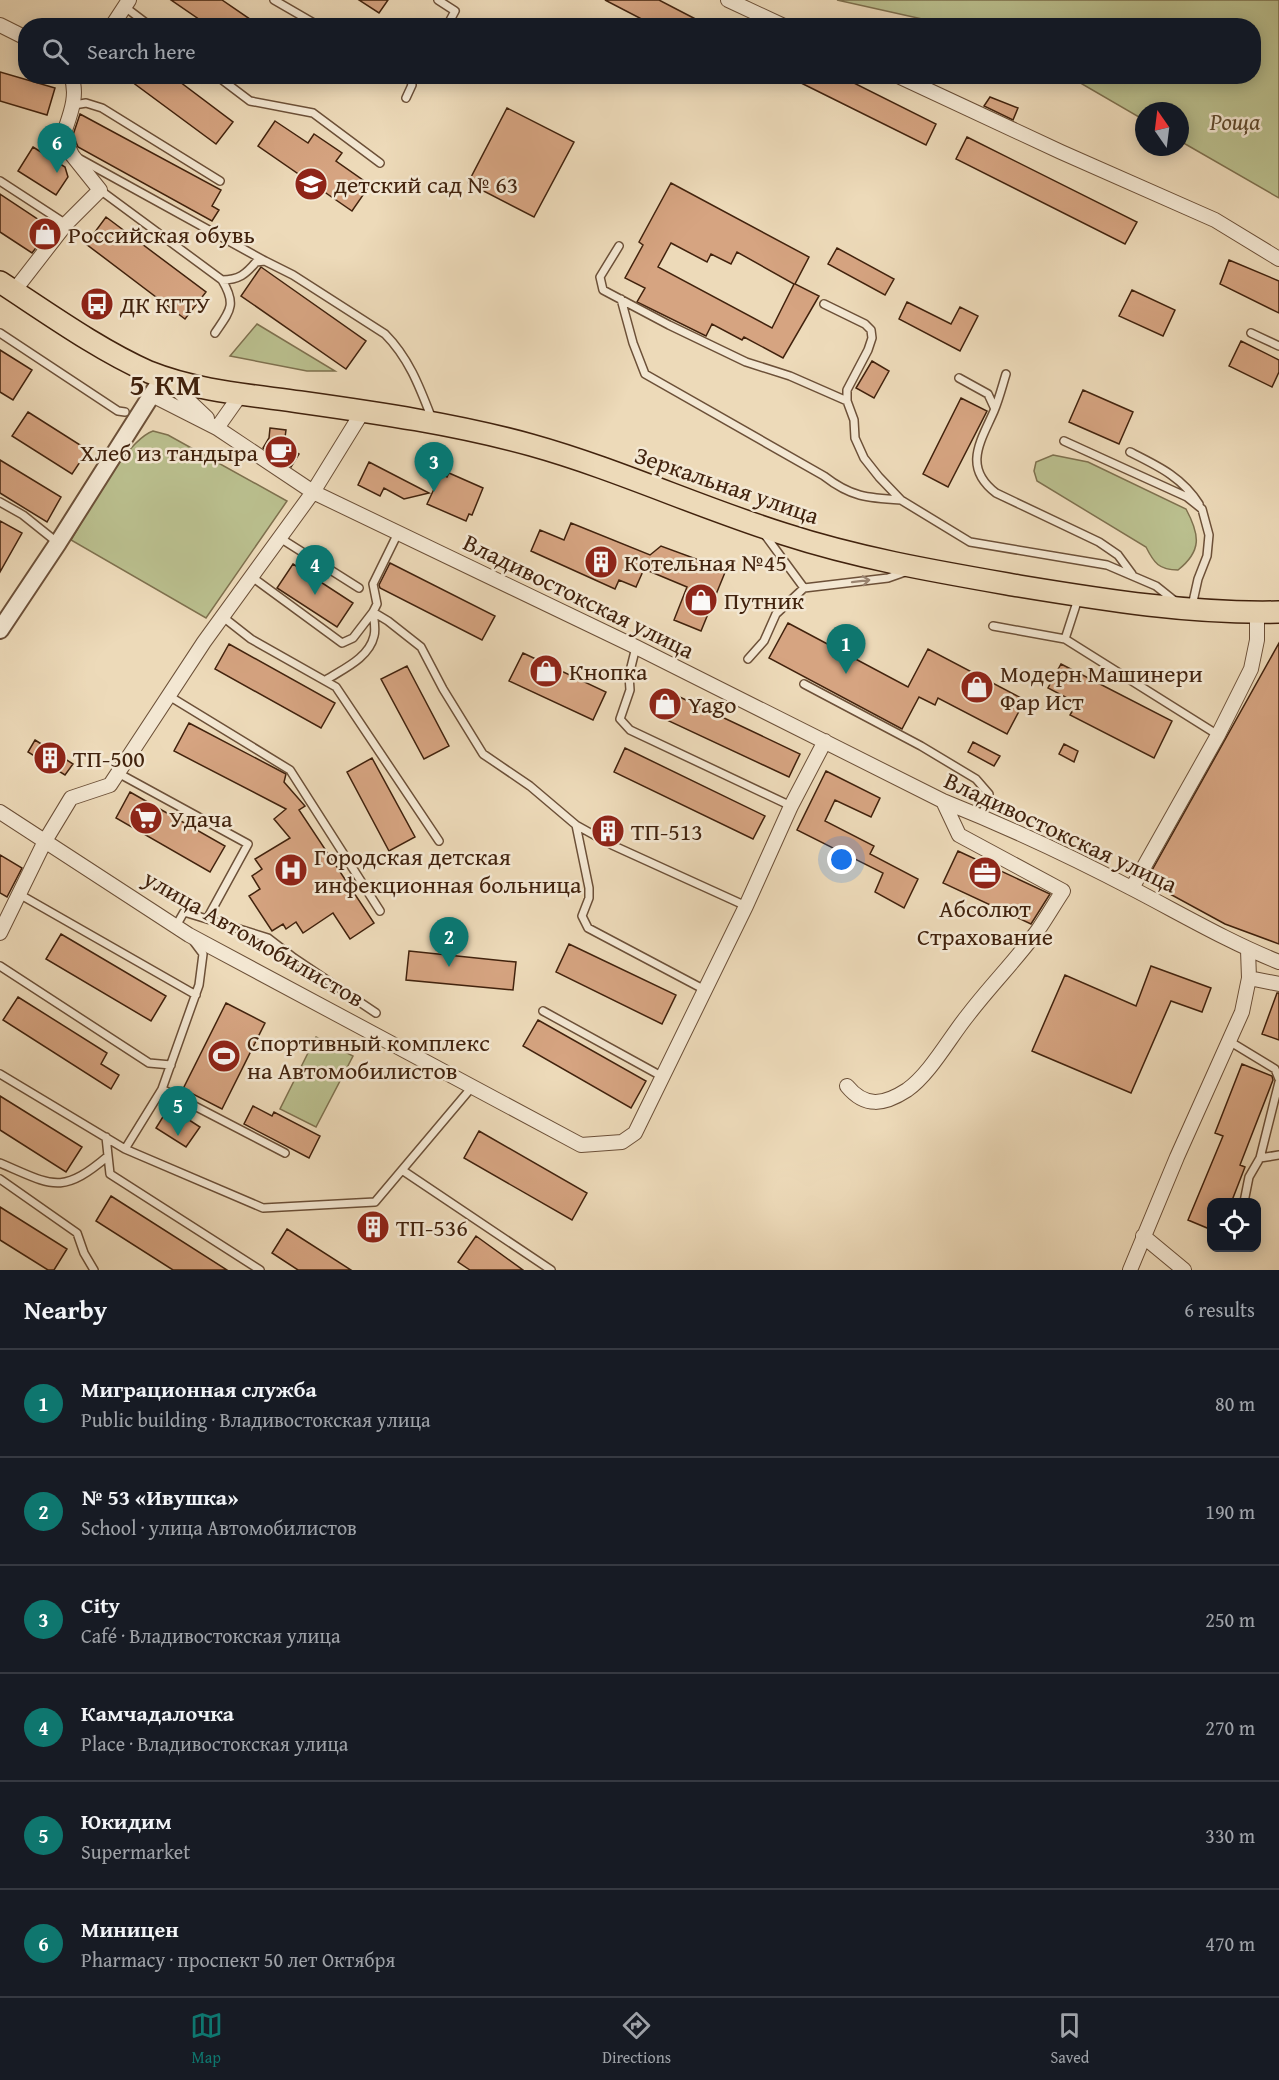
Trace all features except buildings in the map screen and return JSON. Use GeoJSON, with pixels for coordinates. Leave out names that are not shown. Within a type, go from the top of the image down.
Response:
{"type":"FeatureCollection","features":[{"type":"Feature","properties":{"kind":"main road","name":"Зеркальная улица"},"geometry":{"type":"LineString","coordinates":[[7,286],[109,351],[163,376],[240,394],[433,422],[495,436],[571,458],[758,526],[858,556],[1079,596],[1187,608],[1279,612]]}},
{"type":"Feature","properties":{"kind":"street"},"geometry":{"type":"LineString","coordinates":[[728,0],[767,18]]}},
{"type":"Feature","properties":{"kind":"street"},"geometry":{"type":"LineString","coordinates":[[117,18],[127,4]]}},
{"type":"Feature","properties":{"kind":"street"},"geometry":{"type":"LineString","coordinates":[[0,25],[18,34]]}},
{"type":"Feature","properties":{"kind":"street"},"geometry":{"type":"LineString","coordinates":[[7,286],[100,190],[72,155],[63,136],[74,105],[74,84]]}},
{"type":"Feature","properties":{"kind":"street"},"geometry":{"type":"LineString","coordinates":[[915,84],[1060,152],[1215,220],[1279,259]]}},
{"type":"Feature","properties":{"kind":"street"},"geometry":{"type":"LineString","coordinates":[[0,630],[58,543],[163,376]]}},
{"type":"Feature","properties":{"kind":"street","name":"Владивостокская улица"},"geometry":{"type":"LineString","coordinates":[[163,376],[217,428]]}},
{"type":"Feature","properties":{"kind":"street"},"geometry":{"type":"LineString","coordinates":[[217,428],[240,394]]}},
{"type":"Feature","properties":{"kind":"street","name":"Владивостокская улица"},"geometry":{"type":"LineString","coordinates":[[152,395],[217,428],[313,492],[636,647],[943,801],[980,816],[1132,888],[1248,950],[1279,962]]}},
{"type":"Feature","properties":{"kind":"street"},"geometry":{"type":"LineString","coordinates":[[0,933],[45,841],[71,798],[110,785],[223,617],[313,492],[363,411]]}},
{"type":"Feature","properties":{"kind":"street"},"geometry":{"type":"LineString","coordinates":[[1132,888],[1218,735],[1251,669],[1257,640],[1257,612]]}},
{"type":"Feature","properties":{"kind":"street"},"geometry":{"type":"LineString","coordinates":[[663,1077],[747,906],[791,806],[825,741]]}},
{"type":"Feature","properties":{"kind":"street"},"geometry":{"type":"LineString","coordinates":[[846,1086],[855,1096],[873,1103],[908,1089],[1038,930],[1063,891],[959,835],[943,801]]}},
{"type":"Feature","properties":{"kind":"street","name":"улица Автомобилистов"},"geometry":{"type":"LineString","coordinates":[[0,812],[189,935],[581,1145],[622,1142],[636,1133],[663,1077]]}},
{"type":"Feature","properties":{"kind":"street"},"geometry":{"type":"LineString","coordinates":[[1130,1270],[1242,1012],[1249,978],[1248,950]]}},
{"type":"Feature","properties":{"kind":"street"},"geometry":{"type":"LineString","coordinates":[[1249,978],[1279,984]]}},
{"type":"Feature","properties":{"kind":"street"},"geometry":{"type":"LineString","coordinates":[[1143,1236],[1184,1270]]}},
{"type":"Feature","properties":{"kind":"lane"},"geometry":{"type":"LineString","coordinates":[[274,0],[305,18]]}},
{"type":"Feature","properties":{"kind":"lane"},"geometry":{"type":"LineString","coordinates":[[438,0],[455,11],[451,18]]}},
{"type":"Feature","properties":{"kind":"lane"},"geometry":{"type":"LineString","coordinates":[[127,4],[142,18]]}},
{"type":"Feature","properties":{"kind":"lane"},"geometry":{"type":"LineString","coordinates":[[228,84],[250,101],[313,113],[380,163]]}},
{"type":"Feature","properties":{"kind":"lane"},"geometry":{"type":"LineString","coordinates":[[406,98],[412,84]]}},
{"type":"Feature","properties":{"kind":"lane"},"geometry":{"type":"LineString","coordinates":[[74,105],[86,103],[102,108],[220,181]]}},
{"type":"Feature","properties":{"kind":"lane"},"geometry":{"type":"LineString","coordinates":[[72,155],[293,275],[390,340],[407,361],[433,422]]}},
{"type":"Feature","properties":{"kind":"lane"},"geometry":{"type":"LineString","coordinates":[[0,181],[66,224]]}},
{"type":"Feature","properties":{"kind":"lane"},"geometry":{"type":"LineString","coordinates":[[100,190],[222,279],[232,295],[229,313],[215,333]]}},
{"type":"Feature","properties":{"kind":"lane"},"geometry":{"type":"LineString","coordinates":[[619,246],[600,277],[603,290],[746,362],[790,375],[847,401]]}},
{"type":"Feature","properties":{"kind":"lane"},"geometry":{"type":"LineString","coordinates":[[222,279],[233,280],[245,275],[256,262],[265,261]]}},
{"type":"Feature","properties":{"kind":"lane"},"geometry":{"type":"LineString","coordinates":[[621,299],[638,359],[645,374],[824,476],[839,487],[861,497],[901,500]]}},
{"type":"Feature","properties":{"kind":"lane"},"geometry":{"type":"LineString","coordinates":[[824,304],[865,324],[872,334],[868,350],[847,390],[847,401],[854,420],[855,438],[864,458],[901,500],[970,542],[1107,565],[1156,586],[1187,608],[1209,546],[1207,523],[1202,509],[1191,491],[1172,474],[1130,452]]}},
{"type":"Feature","properties":{"kind":"lane"},"geometry":{"type":"LineString","coordinates":[[0,333],[118,411],[125,412]]}},
{"type":"Feature","properties":{"kind":"lane"},"geometry":{"type":"LineString","coordinates":[[1251,333],[1279,346]]}},
{"type":"Feature","properties":{"kind":"lane"},"geometry":{"type":"LineString","coordinates":[[1006,375],[976,451],[980,471],[990,488],[1099,542],[1118,555],[1132,574]]}},
{"type":"Feature","properties":{"kind":"lane"},"geometry":{"type":"LineString","coordinates":[[959,378],[988,394],[993,401],[994,410]]}},
{"type":"Feature","properties":{"kind":"lane"},"geometry":{"type":"LineString","coordinates":[[1064,441],[1187,497],[1202,509]]}},
{"type":"Feature","properties":{"kind":"lane"},"geometry":{"type":"LineString","coordinates":[[0,502],[23,515],[58,543]]}},
{"type":"Feature","properties":{"kind":"lane"},"geometry":{"type":"LineString","coordinates":[[758,526],[804,588]]}},
{"type":"Feature","properties":{"kind":"lane"},"geometry":{"type":"LineString","coordinates":[[252,577],[342,643],[353,638],[374,612],[377,604],[373,584],[398,533]]}},
{"type":"Feature","properties":{"kind":"lane"},"geometry":{"type":"LineString","coordinates":[[280,538],[359,588]]}},
{"type":"Feature","properties":{"kind":"lane"},"geometry":{"type":"LineString","coordinates":[[748,659],[764,641],[776,614],[804,588],[888,578],[916,568]]}},
{"type":"Feature","properties":{"kind":"lane"},"geometry":{"type":"LineString","coordinates":[[1065,639],[1079,596]]}},
{"type":"Feature","properties":{"kind":"lane"},"geometry":{"type":"LineString","coordinates":[[326,680],[368,650],[374,636],[374,612]]}},
{"type":"Feature","properties":{"kind":"lane"},"geometry":{"type":"LineString","coordinates":[[374,612],[422,647],[443,688],[483,754],[530,786],[576,825],[612,845],[747,906]]}},
{"type":"Feature","properties":{"kind":"lane"},"geometry":{"type":"LineString","coordinates":[[223,617],[252,639],[336,687],[439,842]]}},
{"type":"Feature","properties":{"kind":"lane"},"geometry":{"type":"LineString","coordinates":[[993,626],[1065,639],[1218,735]]}},
{"type":"Feature","properties":{"kind":"lane"},"geometry":{"type":"LineString","coordinates":[[636,647],[629,675],[630,690],[620,719],[630,730],[791,806]]}},
{"type":"Feature","properties":{"kind":"lane"},"geometry":{"type":"LineString","coordinates":[[804,684],[921,746],[976,779],[989,794],[987,804],[980,816]]}},
{"type":"Feature","properties":{"kind":"lane"},"geometry":{"type":"LineString","coordinates":[[169,696],[290,770],[380,911]]}},
{"type":"Feature","properties":{"kind":"lane"},"geometry":{"type":"LineString","coordinates":[[118,773],[248,844],[207,919]]}},
{"type":"Feature","properties":{"kind":"lane"},"geometry":{"type":"LineString","coordinates":[[576,825],[590,888],[582,916],[588,928],[705,990]]}},
{"type":"Feature","properties":{"kind":"lane"},"geometry":{"type":"LineString","coordinates":[[19,894],[196,995]]}},
{"type":"Feature","properties":{"kind":"lane"},"geometry":{"type":"LineString","coordinates":[[176,926],[184,912],[268,938],[376,1013]]}},
{"type":"Feature","properties":{"kind":"lane"},"geometry":{"type":"LineString","coordinates":[[125,1149],[162,1089],[199,985],[202,954],[189,935]]}},
{"type":"Feature","properties":{"kind":"lane"},"geometry":{"type":"LineString","coordinates":[[0,966],[150,1063],[171,1065]]}},
{"type":"Feature","properties":{"kind":"lane"},"geometry":{"type":"LineString","coordinates":[[543,1011],[663,1077]]}},
{"type":"Feature","properties":{"kind":"lane"},"geometry":{"type":"LineString","coordinates":[[1229,1041],[1275,1069],[1279,1080],[1260,1158],[1248,1177],[1245,1198]]}},
{"type":"Feature","properties":{"kind":"lane"},"geometry":{"type":"LineString","coordinates":[[0,1074],[125,1149],[264,1208],[375,1202],[472,1086]]}},
{"type":"Feature","properties":{"kind":"lane"},"geometry":{"type":"LineString","coordinates":[[162,1089],[285,1153]]}},
{"type":"Feature","properties":{"kind":"lane"},"geometry":{"type":"LineString","coordinates":[[105,1137],[110,1174],[260,1270]]}},
{"type":"Feature","properties":{"kind":"lane"},"geometry":{"type":"LineString","coordinates":[[1260,1158],[1279,1155]]}},
{"type":"Feature","properties":{"kind":"lane"},"geometry":{"type":"LineString","coordinates":[[0,1163],[26,1176],[64,1183],[78,1179],[108,1156]]}},
{"type":"Feature","properties":{"kind":"lane"},"geometry":{"type":"LineString","coordinates":[[402,1170],[550,1270]]}},
{"type":"Feature","properties":{"kind":"lane"},"geometry":{"type":"LineString","coordinates":[[0,1179],[77,1233],[84,1253],[94,1270]]}},
{"type":"Feature","properties":{"kind":"green space","name":"Роща"},"geometry":{"type":"Polygon","coordinates":[[[837,0],[1279,0],[1279,198],[1189,146],[1189,102],[1135,102],[1135,115],[1082,84],[1261,84],[1261,18],[918,18],[837,0]]]}},
{"type":"Feature","properties":{"kind":"green space"},"geometry":{"type":"Polygon","coordinates":[[[257,324],[335,371],[307,371],[230,356],[257,324]]]}},
{"type":"Feature","properties":{"kind":"green space"},"geometry":{"type":"Polygon","coordinates":[[[153,431],[168,435],[287,501],[206,618],[71,540],[119,463],[142,437],[153,431]]]}},
{"type":"Feature","properties":{"kind":"green space"},"geometry":{"type":"Polygon","coordinates":[[[1053,455],[1088,462],[1186,509],[1194,527],[1196,542],[1195,549],[1186,563],[1178,570],[1162,567],[1146,547],[1037,481],[1034,471],[1036,462],[1053,455]]]}},
{"type":"Feature","properties":{"kind":"green space"},"geometry":{"type":"Polygon","coordinates":[[[316,1037],[353,1056],[316,1127],[280,1109],[316,1037]]]}},
{"type":"Feature","properties":{"kind":"place","name":"Миницен"},"geometry":{"type":"Point","coordinates":[57,173]}},
{"type":"Feature","properties":{"kind":"place","name":"детский сад № 63"},"geometry":{"type":"Point","coordinates":[311,184]}},
{"type":"Feature","properties":{"kind":"place","name":"Российская обувь"},"geometry":{"type":"Point","coordinates":[45,234]}},
{"type":"Feature","properties":{"kind":"place","name":"ДК КГТУ"},"geometry":{"type":"Point","coordinates":[97,304]}},
{"type":"Feature","properties":{"kind":"place","name":"Хлеб из тандыра"},"geometry":{"type":"Point","coordinates":[281,452]}},
{"type":"Feature","properties":{"kind":"place","name":"City"},"geometry":{"type":"Point","coordinates":[434,492]}},
{"type":"Feature","properties":{"kind":"place","name":"Котельная №45"},"geometry":{"type":"Point","coordinates":[601,562]}},
{"type":"Feature","properties":{"kind":"place","name":"Камчадалочка"},"geometry":{"type":"Point","coordinates":[315,595]}},
{"type":"Feature","properties":{"kind":"place","name":"Путник"},"geometry":{"type":"Point","coordinates":[701,600]}},
{"type":"Feature","properties":{"kind":"place","name":"Кнопка"},"geometry":{"type":"Point","coordinates":[546,671]}},
{"type":"Feature","properties":{"kind":"place","name":"Миграционная служба"},"geometry":{"type":"Point","coordinates":[846,674]}},
{"type":"Feature","properties":{"kind":"place","name":"Модерн Машинери Фар Ист"},"geometry":{"type":"Point","coordinates":[977,687]}},
{"type":"Feature","properties":{"kind":"place","name":"Yago"},"geometry":{"type":"Point","coordinates":[665,704]}},
{"type":"Feature","properties":{"kind":"place","name":"ТП-500"},"geometry":{"type":"Point","coordinates":[50,758]}},
{"type":"Feature","properties":{"kind":"place","name":"Удача"},"geometry":{"type":"Point","coordinates":[146,818]}},
{"type":"Feature","properties":{"kind":"place","name":"ТП-513"},"geometry":{"type":"Point","coordinates":[608,831]}},
{"type":"Feature","properties":{"kind":"place","name":"Городская детская инфекционная больница"},"geometry":{"type":"Point","coordinates":[291,870]}},
{"type":"Feature","properties":{"kind":"place","name":"Абсолют Страхование"},"geometry":{"type":"Point","coordinates":[985,873]}},
{"type":"Feature","properties":{"kind":"place","name":"№ 53 «Ивушка»"},"geometry":{"type":"Point","coordinates":[449,967]}},
{"type":"Feature","properties":{"kind":"place","name":"Спортивный комплекс на Автомобилистов"},"geometry":{"type":"Point","coordinates":[224,1056]}},
{"type":"Feature","properties":{"kind":"place","name":"Юкидим"},"geometry":{"type":"Point","coordinates":[178,1136]}},
{"type":"Feature","properties":{"kind":"place","name":"ТП-536"},"geometry":{"type":"Point","coordinates":[373,1227]}},
{"type":"Feature","properties":{"kind":"district","name":"5 КМ"},"geometry":{"type":"Point","coordinates":[166,384]}}]}
